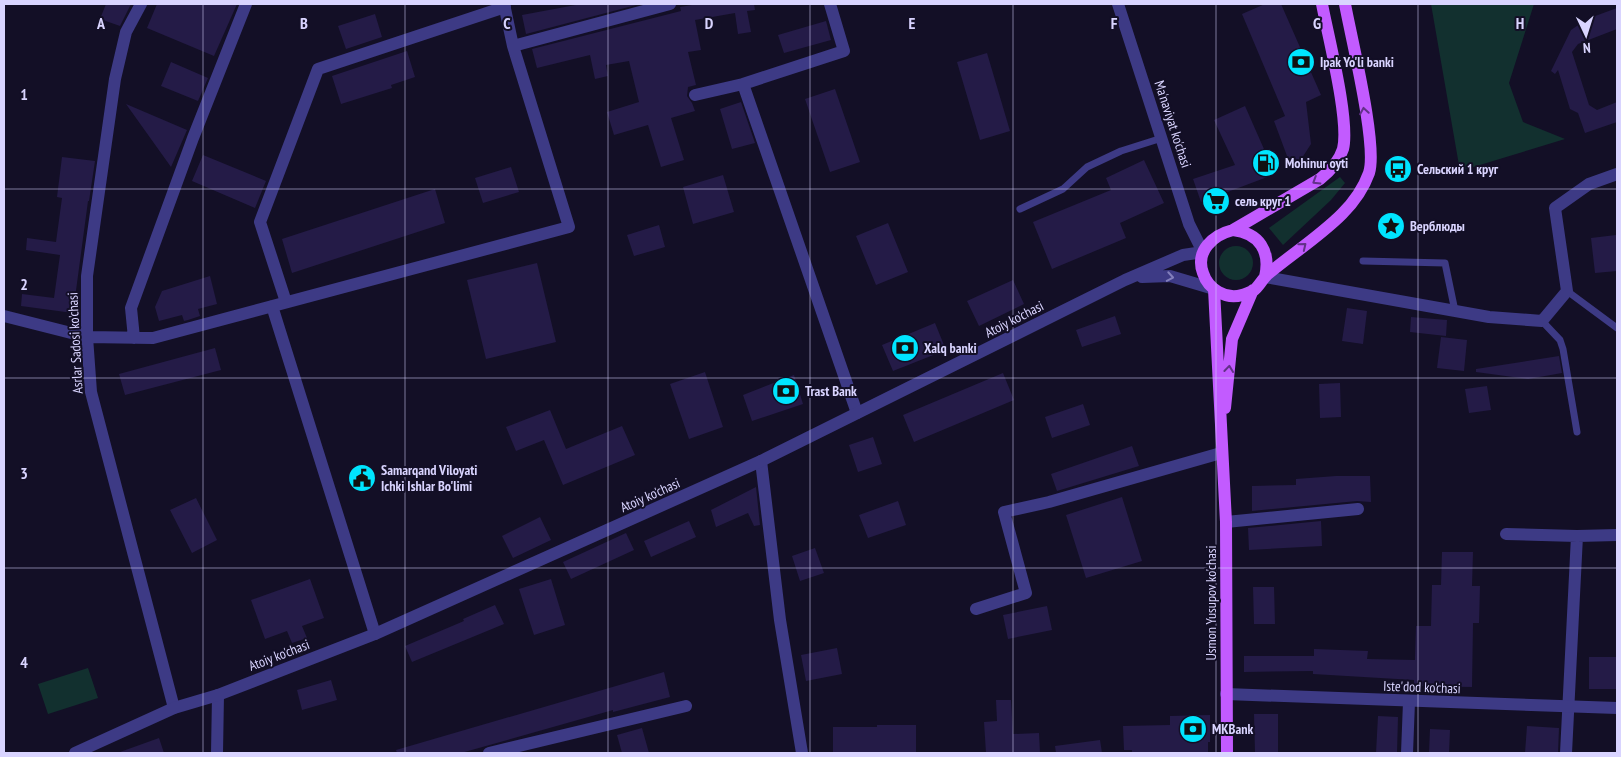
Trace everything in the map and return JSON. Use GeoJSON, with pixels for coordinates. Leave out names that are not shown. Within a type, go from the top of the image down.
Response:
{"type":"FeatureCollection","features":[{"type":"Feature","properties":{"kind":"main road"},"geometry":{"type":"LineString","coordinates":[[1322,4],[1345,126],[1341,154],[1330,171],[1233,230],[1215,237],[1203,252],[1202,272],[1214,289],[1227,295],[1240,296],[1253,290],[1265,276],[1342,214],[1361,189],[1370,170],[1370,146],[1345,4]]}},
{"type":"Feature","properties":{"kind":"main road"},"geometry":{"type":"LineString","coordinates":[[1233,230],[1244,231],[1254,236],[1262,244],[1268,266],[1265,276]]}},
{"type":"Feature","properties":{"kind":"main road","name":"Usmon Yusupov ko'chasi"},"geometry":{"type":"LineString","coordinates":[[1214,289],[1226,522],[1227,753]]}},
{"type":"Feature","properties":{"kind":"main road","name":"Usmon Yusupov ko'chasi"},"geometry":{"type":"LineString","coordinates":[[1221,453],[1232,339],[1253,290]]}},
{"type":"Feature","properties":{"kind":"street","name":"Asrlar Sadosi ko'chasi"},"geometry":{"type":"LineString","coordinates":[[141,4],[126,32],[115,79],[87,276],[87,337],[91,392],[174,708]]}},
{"type":"Feature","properties":{"kind":"street"},"geometry":{"type":"LineString","coordinates":[[134,338],[131,308],[193,138],[246,4]]}},
{"type":"Feature","properties":{"kind":"street"},"geometry":{"type":"LineString","coordinates":[[513,46],[670,4]]}},
{"type":"Feature","properties":{"kind":"street"},"geometry":{"type":"LineString","coordinates":[[695,95],[743,84],[844,51],[830,4]]}},
{"type":"Feature","properties":{"kind":"street","name":"Ma'naviyat ko'chasi"},"geometry":{"type":"LineString","coordinates":[[1118,4],[1189,224],[1203,252]]}},
{"type":"Feature","properties":{"kind":"street"},"geometry":{"type":"LineString","coordinates":[[4,316],[87,337],[153,338],[569,228],[513,46],[505,5],[318,69],[260,222],[286,302]]}},
{"type":"Feature","properties":{"kind":"street"},"geometry":{"type":"LineString","coordinates":[[743,84],[858,413]]}},
{"type":"Feature","properties":{"kind":"street"},"geometry":{"type":"LineString","coordinates":[[1265,276],[1489,317],[1542,321],[1567,291],[1555,208],[1589,184],[1617,174]]}},
{"type":"Feature","properties":{"kind":"street","name":"Atoiy ko'chasi"},"geometry":{"type":"LineString","coordinates":[[75,753],[174,708],[218,695],[375,634],[761,461],[1125,280],[1184,255],[1203,252]]}},
{"type":"Feature","properties":{"kind":"street","name":"Atoiy ko'chasi"},"geometry":{"type":"LineString","coordinates":[[1125,280],[1157,275],[1170,276],[1214,289]]}},
{"type":"Feature","properties":{"kind":"street"},"geometry":{"type":"LineString","coordinates":[[272,306],[375,634]]}},
{"type":"Feature","properties":{"kind":"street"},"geometry":{"type":"LineString","coordinates":[[976,609],[1026,593],[1004,512],[1049,502],[1221,453]]}},
{"type":"Feature","properties":{"kind":"street"},"geometry":{"type":"LineString","coordinates":[[761,461],[780,620],[802,753]]}},
{"type":"Feature","properties":{"kind":"street"},"geometry":{"type":"LineString","coordinates":[[1226,522],[1358,509]]}},
{"type":"Feature","properties":{"kind":"street"},"geometry":{"type":"LineString","coordinates":[[1506,534],[1617,535]]}},
{"type":"Feature","properties":{"kind":"street"},"geometry":{"type":"LineString","coordinates":[[1566,753],[1577,536]]}},
{"type":"Feature","properties":{"kind":"street","name":"Iste'dod ko'chasi"},"geometry":{"type":"LineString","coordinates":[[1226,694],[1617,708]]}},
{"type":"Feature","properties":{"kind":"street"},"geometry":{"type":"LineString","coordinates":[[217,753],[218,695]]}},
{"type":"Feature","properties":{"kind":"street"},"geometry":{"type":"LineString","coordinates":[[1407,753],[1408,702]]}},
{"type":"Feature","properties":{"kind":"street"},"geometry":{"type":"LineString","coordinates":[[489,753],[686,706]]}},
{"type":"Feature","properties":{"kind":"lane"},"geometry":{"type":"LineString","coordinates":[[1020,209],[1063,189],[1086,167],[1121,151],[1162,138]]}},
{"type":"Feature","properties":{"kind":"lane"},"geometry":{"type":"LineString","coordinates":[[1363,261],[1445,263],[1455,311]]}},
{"type":"Feature","properties":{"kind":"lane"},"geometry":{"type":"LineString","coordinates":[[1567,291],[1617,328]]}},
{"type":"Feature","properties":{"kind":"lane"},"geometry":{"type":"LineString","coordinates":[[1542,321],[1560,340],[1563,349],[1577,432]]}},
{"type":"Feature","properties":{"kind":"green space"},"geometry":{"type":"Polygon","coordinates":[[[1431,4],[1534,4],[1509,83],[1523,122],[1565,139],[1460,171],[1431,4]]]}},
{"type":"Feature","properties":{"kind":"green space"},"geometry":{"type":"Polygon","coordinates":[[[1340,177],[1345,183],[1331,200],[1283,245],[1269,228],[1340,177]]]}},
{"type":"Feature","properties":{"kind":"green space"},"geometry":{"type":"Polygon","coordinates":[[[1236,246],[1243,247],[1248,251],[1252,256],[1252,270],[1248,275],[1243,279],[1236,280],[1229,279],[1224,275],[1220,270],[1219,263],[1220,256],[1224,251],[1229,247],[1236,246]]]}},
{"type":"Feature","properties":{"kind":"green space"},"geometry":{"type":"Polygon","coordinates":[[[88,668],[98,698],[48,714],[38,684],[88,668]]]}},
{"type":"Feature","properties":{"kind":"building"},"geometry":{"type":"Polygon","coordinates":[[[106,4],[131,4],[120,26],[100,19],[106,4]]]}},
{"type":"Feature","properties":{"kind":"building"},"geometry":{"type":"Polygon","coordinates":[[[157,4],[237,4],[214,56],[147,28],[157,4]]]}},
{"type":"Feature","properties":{"kind":"building"},"geometry":{"type":"Polygon","coordinates":[[[581,4],[640,4],[526,34],[522,15],[581,4]]]}},
{"type":"Feature","properties":{"kind":"building"},"geometry":{"type":"Polygon","coordinates":[[[698,4],[754,4],[755,10],[747,11],[751,32],[738,34],[735,13],[695,20],[701,50],[688,52],[696,85],[688,87],[687,96],[695,111],[671,118],[684,160],[661,167],[648,125],[614,135],[607,112],[639,102],[629,61],[606,65],[608,76],[595,79],[590,55],[537,68],[532,49],[681,11],[680,7],[698,4]]]}},
{"type":"Feature","properties":{"kind":"building"},"geometry":{"type":"Polygon","coordinates":[[[1265,4],[1281,4],[1321,95],[1306,102],[1311,144],[1298,164],[1290,164],[1274,121],[1285,116],[1242,14],[1265,4]]]}},
{"type":"Feature","properties":{"kind":"building"},"geometry":{"type":"Polygon","coordinates":[[[1617,8],[1617,29],[1578,44],[1572,52],[1589,105],[1597,110],[1617,102],[1617,122],[1585,133],[1578,113],[1570,109],[1558,70],[1555,74],[1551,71],[1571,30],[1587,19],[1617,8]]]}},
{"type":"Feature","properties":{"kind":"building"},"geometry":{"type":"Polygon","coordinates":[[[375,14],[382,37],[346,49],[338,26],[375,14]]]}},
{"type":"Feature","properties":{"kind":"building"},"geometry":{"type":"Polygon","coordinates":[[[826,21],[831,40],[784,53],[778,35],[826,21]]]}},
{"type":"Feature","properties":{"kind":"building"},"geometry":{"type":"Polygon","coordinates":[[[407,51],[415,77],[391,85],[392,88],[341,104],[332,76],[407,51]]]}},
{"type":"Feature","properties":{"kind":"building"},"geometry":{"type":"Polygon","coordinates":[[[987,53],[1010,131],[980,140],[957,62],[987,53]]]}},
{"type":"Feature","properties":{"kind":"building"},"geometry":{"type":"Polygon","coordinates":[[[171,62],[208,78],[198,101],[161,86],[171,62]]]}},
{"type":"Feature","properties":{"kind":"building"},"geometry":{"type":"Polygon","coordinates":[[[835,89],[860,162],[830,172],[805,99],[835,89]]]}},
{"type":"Feature","properties":{"kind":"building"},"geometry":{"type":"Polygon","coordinates":[[[741,102],[755,143],[732,149],[720,109],[741,102]]]}},
{"type":"Feature","properties":{"kind":"building"},"geometry":{"type":"Polygon","coordinates":[[[126,104],[187,130],[171,167],[126,104]]]}},
{"type":"Feature","properties":{"kind":"building"},"geometry":{"type":"Polygon","coordinates":[[[1245,106],[1275,174],[1201,202],[1193,179],[1235,165],[1214,120],[1245,106]]]}},
{"type":"Feature","properties":{"kind":"building"},"geometry":{"type":"Polygon","coordinates":[[[203,155],[266,181],[255,208],[192,181],[203,155]]]}},
{"type":"Feature","properties":{"kind":"building"},"geometry":{"type":"Polygon","coordinates":[[[62,157],[95,161],[73,313],[21,306],[22,294],[54,298],[60,255],[26,250],[27,238],[56,242],[62,198],[57,197],[62,157]]]}},
{"type":"Feature","properties":{"kind":"building"},"geometry":{"type":"Polygon","coordinates":[[[1144,160],[1164,203],[1120,223],[1126,238],[1052,269],[1033,222],[1111,190],[1106,178],[1144,160]]]}},
{"type":"Feature","properties":{"kind":"building"},"geometry":{"type":"Polygon","coordinates":[[[511,167],[519,192],[483,203],[475,178],[511,167]]]}},
{"type":"Feature","properties":{"kind":"building"},"geometry":{"type":"Polygon","coordinates":[[[723,175],[734,212],[693,224],[683,187],[723,175]]]}},
{"type":"Feature","properties":{"kind":"building"},"geometry":{"type":"Polygon","coordinates":[[[435,189],[445,223],[292,273],[282,239],[435,189]]]}},
{"type":"Feature","properties":{"kind":"building"},"geometry":{"type":"Polygon","coordinates":[[[888,223],[908,272],[876,285],[856,236],[888,223]]]}},
{"type":"Feature","properties":{"kind":"building"},"geometry":{"type":"Polygon","coordinates":[[[659,225],[665,247],[634,256],[627,235],[659,225]]]}},
{"type":"Feature","properties":{"kind":"building"},"geometry":{"type":"Polygon","coordinates":[[[1616,235],[1617,271],[1595,273],[1591,238],[1616,235]]]}},
{"type":"Feature","properties":{"kind":"building"},"geometry":{"type":"Polygon","coordinates":[[[537,263],[556,342],[486,359],[467,280],[537,263]]]}},
{"type":"Feature","properties":{"kind":"building"},"geometry":{"type":"Polygon","coordinates":[[[210,276],[217,304],[198,309],[200,316],[188,320],[184,321],[182,315],[159,321],[155,307],[162,291],[210,276]]]}},
{"type":"Feature","properties":{"kind":"building"},"geometry":{"type":"Polygon","coordinates":[[[1013,280],[1024,304],[979,326],[967,301],[1013,280]]]}},
{"type":"Feature","properties":{"kind":"building"},"geometry":{"type":"Polygon","coordinates":[[[1347,308],[1367,311],[1363,344],[1342,341],[1347,308]]]}},
{"type":"Feature","properties":{"kind":"building"},"geometry":{"type":"Polygon","coordinates":[[[1115,316],[1121,334],[1082,347],[1076,330],[1115,316]]]}},
{"type":"Feature","properties":{"kind":"building"},"geometry":{"type":"Polygon","coordinates":[[[1411,317],[1447,320],[1446,336],[1410,332],[1411,317]]]}},
{"type":"Feature","properties":{"kind":"building"},"geometry":{"type":"Polygon","coordinates":[[[935,323],[946,350],[893,371],[882,345],[935,323]]]}},
{"type":"Feature","properties":{"kind":"building"},"geometry":{"type":"Polygon","coordinates":[[[1441,337],[1467,340],[1464,371],[1437,368],[1441,337]]]}},
{"type":"Feature","properties":{"kind":"building"},"geometry":{"type":"Polygon","coordinates":[[[215,348],[221,370],[125,395],[119,374],[215,348]]]}},
{"type":"Feature","properties":{"kind":"building"},"geometry":{"type":"Polygon","coordinates":[[[1559,356],[1562,373],[1528,379],[1476,372],[1476,369],[1559,356]]]}},
{"type":"Feature","properties":{"kind":"building"},"geometry":{"type":"Polygon","coordinates":[[[705,372],[723,427],[689,439],[670,384],[705,372]]]}},
{"type":"Feature","properties":{"kind":"building"},"geometry":{"type":"Polygon","coordinates":[[[1003,373],[1014,400],[914,442],[903,415],[1003,373]]]}},
{"type":"Feature","properties":{"kind":"building"},"geometry":{"type":"Polygon","coordinates":[[[794,375],[803,404],[752,421],[743,395],[794,375]]]}},
{"type":"Feature","properties":{"kind":"building"},"geometry":{"type":"Polygon","coordinates":[[[1340,383],[1341,417],[1320,418],[1319,384],[1340,383]]]}},
{"type":"Feature","properties":{"kind":"building"},"geometry":{"type":"Polygon","coordinates":[[[1487,386],[1491,410],[1469,413],[1465,389],[1487,386]]]}},
{"type":"Feature","properties":{"kind":"building"},"geometry":{"type":"Polygon","coordinates":[[[1083,404],[1090,425],[1052,438],[1045,417],[1083,404]]]}},
{"type":"Feature","properties":{"kind":"building"},"geometry":{"type":"Polygon","coordinates":[[[550,410],[566,449],[622,426],[635,455],[563,485],[544,440],[516,451],[506,427],[550,410]]]}},
{"type":"Feature","properties":{"kind":"building"},"geometry":{"type":"Polygon","coordinates":[[[873,437],[882,464],[858,472],[849,445],[873,437]]]}},
{"type":"Feature","properties":{"kind":"building"},"geometry":{"type":"Polygon","coordinates":[[[1132,446],[1139,466],[1057,491],[1051,474],[1132,446]]]}},
{"type":"Feature","properties":{"kind":"building"},"geometry":{"type":"Polygon","coordinates":[[[1370,476],[1371,502],[1357,501],[1252,511],[1252,486],[1296,485],[1296,479],[1370,476]]]}},
{"type":"Feature","properties":{"kind":"building"},"geometry":{"type":"Polygon","coordinates":[[[756,487],[760,525],[754,526],[748,513],[716,527],[711,510],[756,487]]]}},
{"type":"Feature","properties":{"kind":"building"},"geometry":{"type":"Polygon","coordinates":[[[1122,497],[1142,561],[1086,578],[1066,515],[1122,497]]]}},
{"type":"Feature","properties":{"kind":"building"},"geometry":{"type":"Polygon","coordinates":[[[196,498],[217,540],[192,553],[170,510],[196,498]]]}},
{"type":"Feature","properties":{"kind":"building"},"geometry":{"type":"Polygon","coordinates":[[[898,501],[906,525],[868,538],[859,515],[898,501]]]}},
{"type":"Feature","properties":{"kind":"building"},"geometry":{"type":"Polygon","coordinates":[[[540,517],[551,540],[513,558],[502,536],[540,517]]]}},
{"type":"Feature","properties":{"kind":"building"},"geometry":{"type":"Polygon","coordinates":[[[689,521],[696,537],[651,557],[644,541],[689,521]]]}},
{"type":"Feature","properties":{"kind":"building"},"geometry":{"type":"Polygon","coordinates":[[[1321,521],[1322,546],[1249,550],[1248,528],[1321,521]]]}},
{"type":"Feature","properties":{"kind":"building"},"geometry":{"type":"Polygon","coordinates":[[[626,533],[634,550],[571,579],[563,562],[626,533]]]}},
{"type":"Feature","properties":{"kind":"building"},"geometry":{"type":"Polygon","coordinates":[[[815,548],[824,573],[800,581],[792,556],[815,548]]]}},
{"type":"Feature","properties":{"kind":"building"},"geometry":{"type":"Polygon","coordinates":[[[1442,552],[1473,552],[1472,586],[1480,586],[1479,623],[1473,623],[1472,687],[1414,686],[1414,680],[1313,674],[1313,671],[1244,672],[1244,656],[1314,656],[1314,649],[1368,651],[1367,659],[1415,660],[1416,626],[1431,626],[1432,585],[1441,585],[1442,552]]]}},
{"type":"Feature","properties":{"kind":"building"},"geometry":{"type":"Polygon","coordinates":[[[310,579],[324,618],[302,626],[307,638],[292,643],[287,631],[265,639],[251,600],[310,579]]]}},
{"type":"Feature","properties":{"kind":"building"},"geometry":{"type":"Polygon","coordinates":[[[551,579],[565,625],[534,635],[519,589],[551,579]]]}},
{"type":"Feature","properties":{"kind":"building"},"geometry":{"type":"Polygon","coordinates":[[[1253,587],[1274,587],[1275,624],[1254,624],[1253,587]]]}},
{"type":"Feature","properties":{"kind":"building"},"geometry":{"type":"Polygon","coordinates":[[[495,605],[504,624],[412,662],[405,646],[464,621],[463,619],[495,605]]]}},
{"type":"Feature","properties":{"kind":"building"},"geometry":{"type":"Polygon","coordinates":[[[1047,606],[1052,630],[1008,639],[1003,615],[1047,606]]]}},
{"type":"Feature","properties":{"kind":"building"},"geometry":{"type":"Polygon","coordinates":[[[837,648],[842,674],[806,681],[801,655],[837,648]]]}},
{"type":"Feature","properties":{"kind":"building"},"geometry":{"type":"Polygon","coordinates":[[[1589,657],[1617,657],[1617,689],[1589,689],[1589,657]]]}},
{"type":"Feature","properties":{"kind":"building"},"geometry":{"type":"Polygon","coordinates":[[[664,672],[670,697],[613,712],[613,710],[461,753],[397,753],[396,750],[664,672]]]}},
{"type":"Feature","properties":{"kind":"building"},"geometry":{"type":"Polygon","coordinates":[[[331,680],[337,700],[302,710],[297,690],[331,680]]]}},
{"type":"Feature","properties":{"kind":"building"},"geometry":{"type":"Polygon","coordinates":[[[996,700],[1011,700],[1013,734],[1039,733],[1040,753],[986,753],[984,722],[997,721],[996,700]]]}},
{"type":"Feature","properties":{"kind":"building"},"geometry":{"type":"Polygon","coordinates":[[[1254,714],[1278,714],[1278,753],[1255,753],[1254,714]]]}},
{"type":"Feature","properties":{"kind":"building"},"geometry":{"type":"Polygon","coordinates":[[[1210,715],[1208,753],[1132,753],[1132,750],[1124,750],[1123,726],[1170,725],[1170,716],[1210,715]]]}},
{"type":"Feature","properties":{"kind":"building"},"geometry":{"type":"Polygon","coordinates":[[[1378,716],[1398,717],[1397,753],[1376,753],[1378,716]]]}},
{"type":"Feature","properties":{"kind":"building"},"geometry":{"type":"Polygon","coordinates":[[[877,725],[916,725],[916,753],[833,753],[833,727],[877,727],[877,725]]]}},
{"type":"Feature","properties":{"kind":"building"},"geometry":{"type":"Polygon","coordinates":[[[1527,726],[1559,728],[1558,753],[1525,753],[1527,726]]]}},
{"type":"Feature","properties":{"kind":"building"},"geometry":{"type":"Polygon","coordinates":[[[642,728],[649,753],[622,753],[617,735],[642,728]]]}},
{"type":"Feature","properties":{"kind":"building"},"geometry":{"type":"Polygon","coordinates":[[[1430,729],[1450,730],[1449,753],[1429,753],[1430,729]]]}},
{"type":"Feature","properties":{"kind":"building"},"geometry":{"type":"Polygon","coordinates":[[[159,738],[164,753],[120,753],[120,752],[159,738]]]}},
{"type":"Feature","properties":{"kind":"building"},"geometry":{"type":"Polygon","coordinates":[[[1100,740],[1102,753],[1056,753],[1055,746],[1100,740]]]}},
{"type":"Feature","properties":{"kind":"place","name":"Ipak Yo'li banki"},"geometry":{"type":"Point","coordinates":[1301,62]}},
{"type":"Feature","properties":{"kind":"place","name":"Mohinur oyti"},"geometry":{"type":"Point","coordinates":[1266,163]}},
{"type":"Feature","properties":{"kind":"place","name":"Сельский 1 круг"},"geometry":{"type":"Point","coordinates":[1398,169]}},
{"type":"Feature","properties":{"kind":"place","name":"сель круг 1"},"geometry":{"type":"Point","coordinates":[1216,201]}},
{"type":"Feature","properties":{"kind":"place","name":"Верблюды"},"geometry":{"type":"Point","coordinates":[1391,226]}},
{"type":"Feature","properties":{"kind":"place","name":"Xalq banki"},"geometry":{"type":"Point","coordinates":[905,348]}},
{"type":"Feature","properties":{"kind":"place","name":"Trast Bank"},"geometry":{"type":"Point","coordinates":[786,391]}},
{"type":"Feature","properties":{"kind":"place","name":"Samarqand Viloyati Ichki Ishlar Bo'limi"},"geometry":{"type":"Point","coordinates":[362,478]}},
{"type":"Feature","properties":{"kind":"place","name":"MKBank"},"geometry":{"type":"Point","coordinates":[1193,729]}}]}
